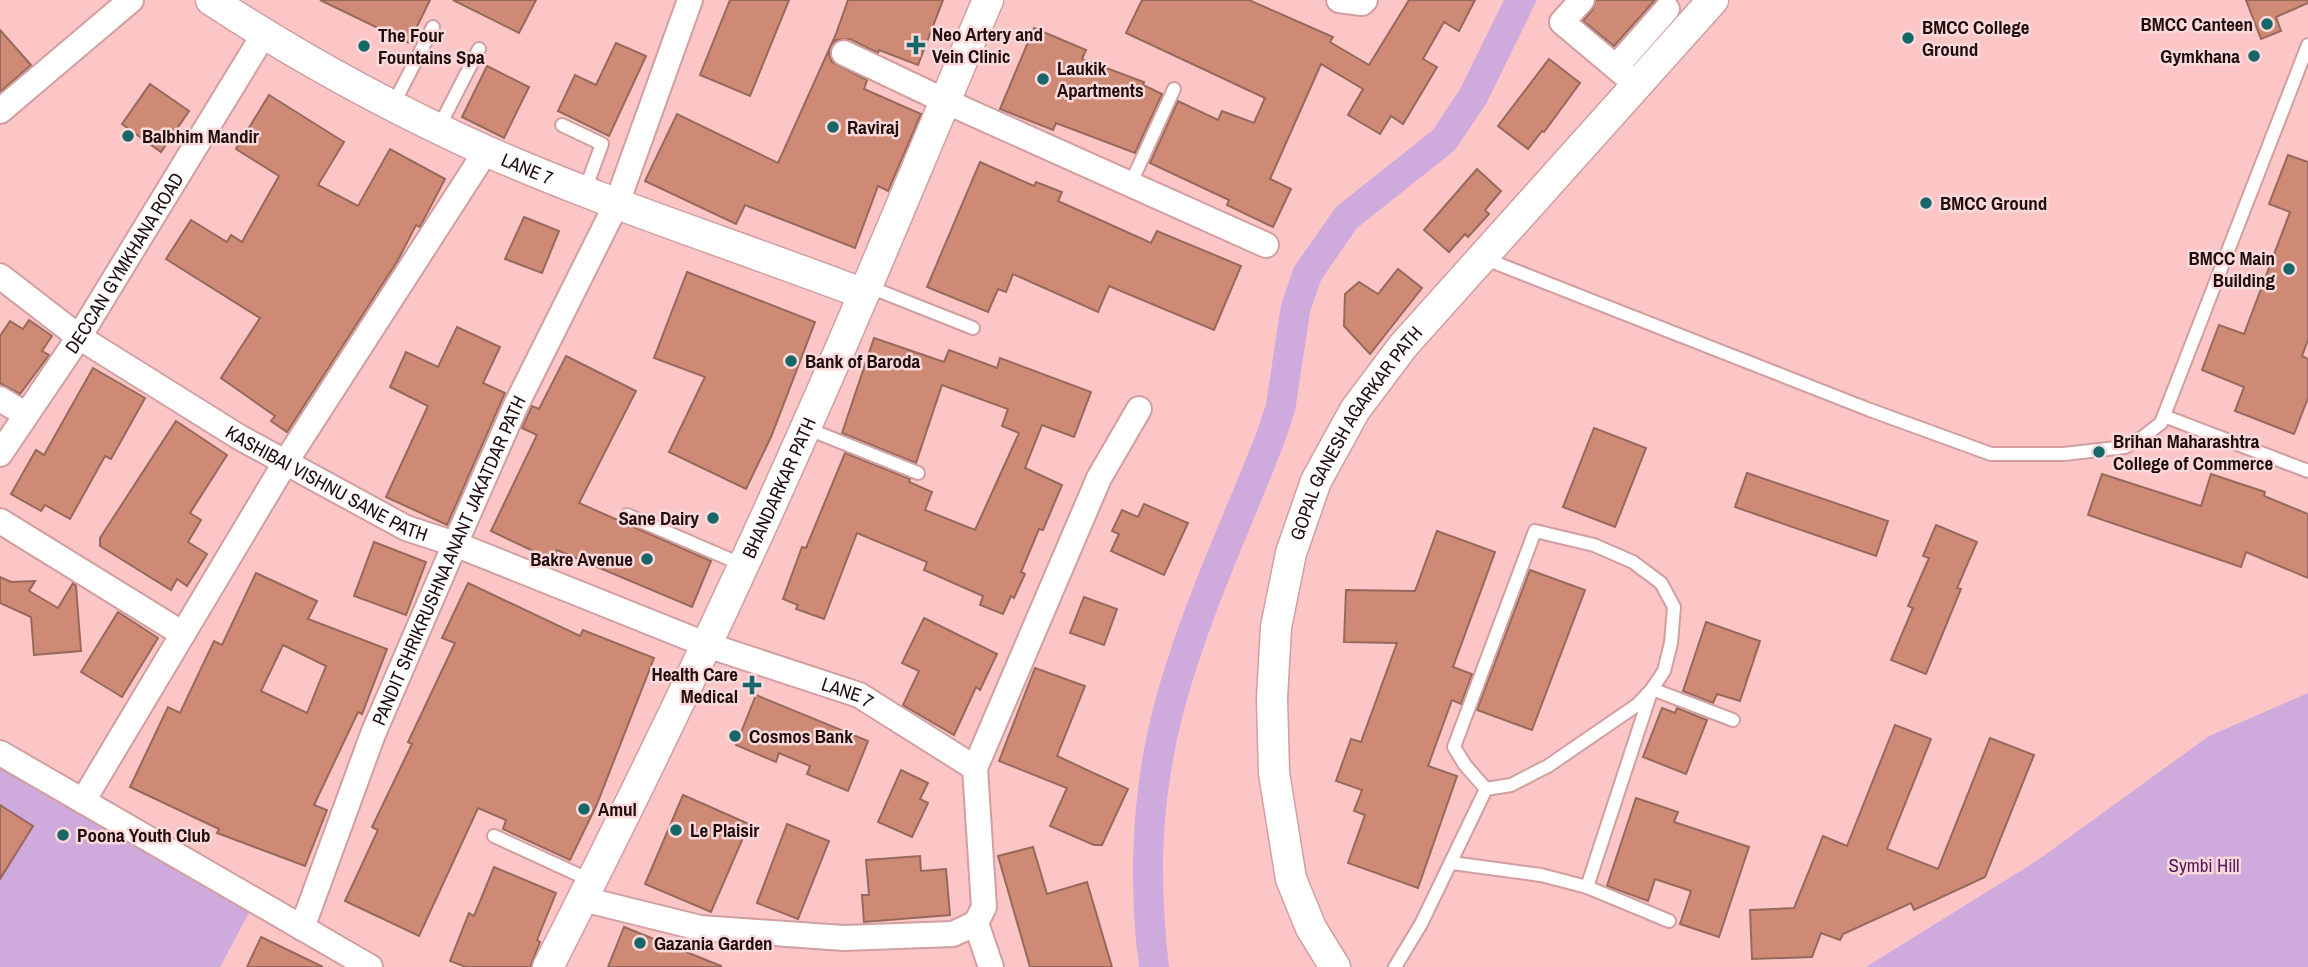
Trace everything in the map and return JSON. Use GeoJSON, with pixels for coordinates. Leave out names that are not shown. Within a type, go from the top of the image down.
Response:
{"type":"FeatureCollection","features":[{"type":"Feature","properties":{"kind":"street"},"geometry":{"type":"LineString","coordinates":[[0,111],[131,0]]}},
{"type":"Feature","properties":{"kind":"street","name":"LANE 7"},"geometry":{"type":"LineString","coordinates":[[211,0],[264,34],[393,105],[486,150],[617,203],[866,290]]}},
{"type":"Feature","properties":{"kind":"street","name":"PANDIT SHRIKRUSHNA ANANT JAKATDAR PATH"},"geometry":{"type":"LineString","coordinates":[[302,928],[373,734],[455,544],[516,405],[617,203],[690,0]]}},
{"type":"Feature","properties":{"kind":"street","name":"BHANDARKAR PATH"},"geometry":{"type":"LineString","coordinates":[[548,967],[707,645],[806,428],[988,0]]}},
{"type":"Feature","properties":{"kind":"street"},"geometry":{"type":"LineString","coordinates":[[1339,0],[1362,3],[1365,0]]}},
{"type":"Feature","properties":{"kind":"street"},"geometry":{"type":"LineString","coordinates":[[1582,0],[1562,22],[1626,76]]}},
{"type":"Feature","properties":{"kind":"street","name":"GOPAL GANESH AGARKAR PATH"},"geometry":{"type":"LineString","coordinates":[[1335,967],[1311,928],[1291,879],[1274,774],[1272,698],[1276,627],[1291,554],[1316,481],[1355,410],[1403,346],[1483,258],[1626,76],[1687,9]]}},
{"type":"Feature","properties":{"kind":"street","name":"DECCAN GYMKHANA ROAD"},"geometry":{"type":"LineString","coordinates":[[0,454],[79,337],[264,34]]}},
{"type":"Feature","properties":{"kind":"street"},"geometry":{"type":"LineString","coordinates":[[844,52],[945,101],[1266,245]]}},
{"type":"Feature","properties":{"kind":"street"},"geometry":{"type":"LineString","coordinates":[[83,801],[285,463],[486,150]]}},
{"type":"Feature","properties":{"kind":"street","name":"KASHIBAI VISHNU SANE PATH"},"geometry":{"type":"LineString","coordinates":[[0,276],[79,337],[239,437],[406,528],[455,544],[707,645]]}},
{"type":"Feature","properties":{"kind":"street"},"geometry":{"type":"LineString","coordinates":[[0,399],[25,414]]}},
{"type":"Feature","properties":{"kind":"street"},"geometry":{"type":"LineString","coordinates":[[588,890],[700,928],[844,938],[953,934],[976,923],[984,907],[975,768],[1099,478],[1139,410]]}},
{"type":"Feature","properties":{"kind":"street"},"geometry":{"type":"LineString","coordinates":[[0,521],[183,634]]}},
{"type":"Feature","properties":{"kind":"street","name":"LANE 7"},"geometry":{"type":"LineString","coordinates":[[707,645],[859,695],[975,768]]}},
{"type":"Feature","properties":{"kind":"street"},"geometry":{"type":"LineString","coordinates":[[0,753],[370,967]]}},
{"type":"Feature","properties":{"kind":"street"},"geometry":{"type":"LineString","coordinates":[[976,923],[991,967]]}},
{"type":"Feature","properties":{"kind":"lane"},"geometry":{"type":"LineString","coordinates":[[393,105],[433,27]]}},
{"type":"Feature","properties":{"kind":"lane"},"geometry":{"type":"LineString","coordinates":[[1483,258],[1870,410],[1991,454],[2064,454],[2125,447],[2161,423],[2308,45]]}},
{"type":"Feature","properties":{"kind":"lane"},"geometry":{"type":"LineString","coordinates":[[439,127],[479,49]]}},
{"type":"Feature","properties":{"kind":"lane"},"geometry":{"type":"LineString","coordinates":[[1130,185],[1174,89]]}},
{"type":"Feature","properties":{"kind":"lane"},"geometry":{"type":"LineString","coordinates":[[562,125],[602,144],[585,190]]}},
{"type":"Feature","properties":{"kind":"lane"},"geometry":{"type":"LineString","coordinates":[[866,290],[973,328]]}},
{"type":"Feature","properties":{"kind":"lane"},"geometry":{"type":"LineString","coordinates":[[2164,416],[2308,471]]}},
{"type":"Feature","properties":{"kind":"lane"},"geometry":{"type":"LineString","coordinates":[[806,428],[918,473]]}},
{"type":"Feature","properties":{"kind":"lane"},"geometry":{"type":"LineString","coordinates":[[626,514],[743,565]]}},
{"type":"Feature","properties":{"kind":"lane"},"geometry":{"type":"LineString","coordinates":[[1535,531],[1594,545],[1633,562],[1661,583],[1674,607],[1671,643],[1664,671],[1637,705],[1548,766],[1511,785],[1486,789],[1465,765],[1454,747],[1535,531]]}},
{"type":"Feature","properties":{"kind":"lane"},"geometry":{"type":"LineString","coordinates":[[1652,689],[1733,720]]}},
{"type":"Feature","properties":{"kind":"lane"},"geometry":{"type":"LineString","coordinates":[[1587,887],[1652,689]]}},
{"type":"Feature","properties":{"kind":"lane"},"geometry":{"type":"LineString","coordinates":[[1395,967],[1421,924],[1486,789]]}},
{"type":"Feature","properties":{"kind":"lane"},"geometry":{"type":"LineString","coordinates":[[494,836],[588,890]]}},
{"type":"Feature","properties":{"kind":"lane"},"geometry":{"type":"LineString","coordinates":[[1452,863],[1541,874],[1587,887],[1669,921]]}},
{"type":"Feature","properties":{"kind":"green space"},"geometry":{"type":"Polygon","coordinates":[[[1504,0],[1537,0],[1486,104],[1455,150],[1357,228],[1321,280],[1310,312],[1295,411],[1206,639],[1182,719],[1169,786],[1164,838],[1164,915],[1169,967],[1139,967],[1134,914],[1134,835],[1143,755],[1152,714],[1177,632],[1266,404],[1281,305],[1294,267],[1336,207],[1433,130],[1460,89],[1504,0]]]}},
{"type":"Feature","properties":{"kind":"green space","name":"Symbi Hill"},"geometry":{"type":"Polygon","coordinates":[[[2308,693],[2308,967],[1866,967],[2035,862],[2209,736],[2308,693]]]}},
{"type":"Feature","properties":{"kind":"green space","name":"Poona Youth Club"},"geometry":{"type":"Polygon","coordinates":[[[0,762],[252,907],[220,967],[0,967],[0,762]]]}},
{"type":"Feature","properties":{"kind":"building"},"geometry":{"type":"Polygon","coordinates":[[[320,0],[430,0],[409,43],[320,0]]]}},
{"type":"Feature","properties":{"kind":"building"},"geometry":{"type":"Polygon","coordinates":[[[453,0],[536,0],[519,33],[453,0]]]}},
{"type":"Feature","properties":{"kind":"building"},"geometry":{"type":"Polygon","coordinates":[[[730,0],[789,0],[750,96],[700,75],[730,0]]]}},
{"type":"Feature","properties":{"kind":"building"},"geometry":{"type":"Polygon","coordinates":[[[848,0],[943,0],[918,65],[879,50],[878,53],[850,39],[836,40],[830,47],[848,0]]]}},
{"type":"Feature","properties":{"kind":"building"},"geometry":{"type":"Polygon","coordinates":[[[1142,0],[1249,0],[1333,37],[1330,42],[1369,65],[1409,0],[1475,0],[1459,31],[1444,22],[1423,59],[1437,67],[1403,124],[1391,116],[1380,134],[1348,115],[1363,89],[1321,64],[1270,179],[1291,189],[1273,227],[1227,205],[1229,200],[1150,163],[1178,101],[1218,120],[1222,111],[1254,123],[1265,98],[1126,33],[1142,0]]]}},
{"type":"Feature","properties":{"kind":"building"},"geometry":{"type":"Polygon","coordinates":[[[1596,0],[1655,0],[1614,46],[1583,21],[1593,9],[1596,0]]]}},
{"type":"Feature","properties":{"kind":"building","name":"BMCC Canteen"},"geometry":{"type":"Polygon","coordinates":[[[2246,0],[2308,0],[2308,3],[2276,17],[2281,31],[2261,39],[2246,0]]]}},
{"type":"Feature","properties":{"kind":"building"},"geometry":{"type":"Polygon","coordinates":[[[1034,28],[1086,50],[1082,59],[1144,82],[1143,85],[1162,94],[1135,153],[1056,123],[1053,130],[1000,109],[1034,28]]]}},
{"type":"Feature","properties":{"kind":"building"},"geometry":{"type":"Polygon","coordinates":[[[0,30],[31,65],[0,92],[0,30]]]}},
{"type":"Feature","properties":{"kind":"building"},"geometry":{"type":"Polygon","coordinates":[[[616,43],[646,56],[609,136],[558,111],[575,75],[596,85],[616,43]]]}},
{"type":"Feature","properties":{"kind":"building"},"geometry":{"type":"Polygon","coordinates":[[[830,47],[832,62],[867,80],[864,89],[921,114],[888,191],[878,186],[855,248],[745,205],[736,224],[645,181],[677,114],[778,163],[830,47]]]}},
{"type":"Feature","properties":{"kind":"building"},"geometry":{"type":"Polygon","coordinates":[[[1549,59],[1580,83],[1528,149],[1498,126],[1549,59]]]}},
{"type":"Feature","properties":{"kind":"building"},"geometry":{"type":"Polygon","coordinates":[[[487,66],[529,87],[504,138],[462,117],[487,66]]]}},
{"type":"Feature","properties":{"kind":"building"},"geometry":{"type":"Polygon","coordinates":[[[150,84],[189,111],[161,152],[122,124],[150,84]]]}},
{"type":"Feature","properties":{"kind":"building"},"geometry":{"type":"Polygon","coordinates":[[[269,95],[344,142],[318,185],[358,206],[390,149],[445,179],[420,227],[416,225],[398,260],[287,432],[271,421],[275,416],[221,378],[260,318],[166,259],[191,220],[227,242],[231,235],[242,242],[279,176],[236,149],[269,95]]]}},
{"type":"Feature","properties":{"kind":"building","name":"BMCC Main Building"},"geometry":{"type":"Polygon","coordinates":[[[2288,155],[2308,162],[2308,340],[2302,356],[2308,359],[2308,398],[2294,434],[2235,411],[2244,387],[2202,370],[2219,325],[2244,334],[2290,212],[2269,204],[2288,155]]]}},
{"type":"Feature","properties":{"kind":"building"},"geometry":{"type":"Polygon","coordinates":[[[980,162],[1034,186],[1036,182],[1062,192],[1058,201],[1151,243],[1157,231],[1241,266],[1214,330],[1109,286],[1098,312],[1013,274],[1006,292],[998,289],[988,312],[927,287],[980,162]]]}},
{"type":"Feature","properties":{"kind":"building"},"geometry":{"type":"Polygon","coordinates":[[[1477,169],[1501,191],[1485,210],[1489,214],[1468,237],[1465,234],[1449,252],[1424,230],[1477,169]]]}},
{"type":"Feature","properties":{"kind":"building"},"geometry":{"type":"Polygon","coordinates":[[[524,217],[559,231],[542,273],[505,259],[524,217]]]}},
{"type":"Feature","properties":{"kind":"building"},"geometry":{"type":"Polygon","coordinates":[[[1398,269],[1422,288],[1370,354],[1344,326],[1345,294],[1359,282],[1378,294],[1398,269]]]}},
{"type":"Feature","properties":{"kind":"building"},"geometry":{"type":"Polygon","coordinates":[[[687,272],[815,322],[771,437],[746,489],[669,452],[705,377],[654,358],[687,272]]]}},
{"type":"Feature","properties":{"kind":"building"},"geometry":{"type":"Polygon","coordinates":[[[29,320],[52,336],[42,351],[49,355],[20,394],[0,383],[0,336],[10,321],[23,329],[29,320]]]}},
{"type":"Feature","properties":{"kind":"building"},"geometry":{"type":"Polygon","coordinates":[[[457,327],[500,347],[483,383],[505,393],[447,525],[386,497],[428,406],[390,387],[406,352],[438,367],[457,327]]]}},
{"type":"Feature","properties":{"kind":"building"},"geometry":{"type":"Polygon","coordinates":[[[874,338],[944,362],[949,350],[997,368],[1000,358],[1091,392],[1074,437],[1042,425],[1025,468],[1062,485],[1021,572],[1025,574],[1003,614],[980,605],[983,596],[924,570],[927,562],[857,533],[824,619],[796,609],[798,605],[783,599],[802,547],[806,548],[845,453],[910,479],[909,482],[932,492],[925,510],[975,530],[1019,433],[1002,426],[1008,409],[942,385],[916,463],[842,433],[874,338]]]}},
{"type":"Feature","properties":{"kind":"building"},"geometry":{"type":"Polygon","coordinates":[[[566,356],[636,391],[579,503],[711,561],[692,607],[557,550],[552,560],[491,531],[537,435],[522,428],[532,406],[539,409],[566,356]]]}},
{"type":"Feature","properties":{"kind":"building"},"geometry":{"type":"Polygon","coordinates":[[[93,368],[145,398],[111,459],[105,456],[70,519],[45,505],[41,511],[11,494],[36,450],[44,455],[93,368]]]}},
{"type":"Feature","properties":{"kind":"building"},"geometry":{"type":"Polygon","coordinates":[[[176,421],[227,455],[190,513],[201,520],[188,542],[207,554],[187,586],[177,579],[171,590],[100,546],[100,538],[176,421]]]}},
{"type":"Feature","properties":{"kind":"building"},"geometry":{"type":"Polygon","coordinates":[[[1594,428],[1646,448],[1615,527],[1563,507],[1594,428]]]}},
{"type":"Feature","properties":{"kind":"building"},"geometry":{"type":"Polygon","coordinates":[[[1747,473],[1888,521],[1876,556],[1735,507],[1747,473]]]}},
{"type":"Feature","properties":{"kind":"building"},"geometry":{"type":"Polygon","coordinates":[[[2102,474],[2201,506],[2211,474],[2265,492],[2264,496],[2308,514],[2308,578],[2246,552],[2241,567],[2088,515],[2102,474]]]}},
{"type":"Feature","properties":{"kind":"building"},"geometry":{"type":"Polygon","coordinates":[[[1144,504],[1188,523],[1164,575],[1111,551],[1119,534],[1112,531],[1122,510],[1138,517],[1144,504]]]}},
{"type":"Feature","properties":{"kind":"building"},"geometry":{"type":"Polygon","coordinates":[[[1936,525],[1977,542],[1926,674],[1891,660],[1913,608],[1908,606],[1929,558],[1923,556],[1936,525]]]}},
{"type":"Feature","properties":{"kind":"building"},"geometry":{"type":"Polygon","coordinates":[[[1437,531],[1495,552],[1453,667],[1472,674],[1461,704],[1452,700],[1428,766],[1457,776],[1418,888],[1348,863],[1365,815],[1354,811],[1362,790],[1336,781],[1351,739],[1361,742],[1397,643],[1344,642],[1346,590],[1415,591],[1437,531]]]}},
{"type":"Feature","properties":{"kind":"building"},"geometry":{"type":"Polygon","coordinates":[[[374,542],[426,562],[406,615],[354,596],[374,542]]]}},
{"type":"Feature","properties":{"kind":"building"},"geometry":{"type":"Polygon","coordinates":[[[1530,570],[1585,590],[1532,730],[1477,710],[1530,570]]]}},
{"type":"Feature","properties":{"kind":"building"},"geometry":{"type":"Polygon","coordinates":[[[256,573],[317,601],[308,619],[387,649],[362,714],[358,712],[314,805],[327,810],[305,866],[217,833],[219,829],[130,787],[168,707],[180,713],[214,641],[222,645],[256,573]],[[283,645],[261,691],[307,713],[326,666],[283,645]]]}},
{"type":"Feature","properties":{"kind":"building"},"geometry":{"type":"Polygon","coordinates":[[[0,577],[11,582],[35,581],[29,591],[58,608],[73,583],[76,586],[81,651],[34,655],[31,617],[0,603],[0,577]]]}},
{"type":"Feature","properties":{"kind":"building"},"geometry":{"type":"Polygon","coordinates":[[[468,583],[580,636],[583,630],[654,658],[597,804],[570,860],[503,829],[506,820],[478,808],[419,936],[345,901],[378,830],[372,827],[412,744],[408,742],[455,643],[442,638],[468,583]]]}},
{"type":"Feature","properties":{"kind":"building"},"geometry":{"type":"Polygon","coordinates":[[[1084,597],[1117,609],[1104,645],[1070,633],[1084,597]]]}},
{"type":"Feature","properties":{"kind":"building"},"geometry":{"type":"Polygon","coordinates":[[[118,612],[158,638],[122,697],[81,672],[118,612]]]}},
{"type":"Feature","properties":{"kind":"building"},"geometry":{"type":"Polygon","coordinates":[[[924,618],[997,654],[980,690],[976,687],[954,735],[903,705],[919,671],[902,663],[924,618]]]}},
{"type":"Feature","properties":{"kind":"building"},"geometry":{"type":"Polygon","coordinates":[[[1706,622],[1760,641],[1740,701],[1717,694],[1713,703],[1683,691],[1706,622]]]}},
{"type":"Feature","properties":{"kind":"building"},"geometry":{"type":"Polygon","coordinates":[[[1035,668],[1085,686],[1057,756],[1128,789],[1102,845],[1094,845],[1050,826],[1067,788],[999,761],[1035,668]]]}},
{"type":"Feature","properties":{"kind":"building"},"geometry":{"type":"Polygon","coordinates":[[[756,695],[868,741],[848,791],[807,774],[810,766],[779,753],[776,762],[736,745],[756,695]]]}},
{"type":"Feature","properties":{"kind":"building"},"geometry":{"type":"Polygon","coordinates":[[[1662,708],[1675,713],[1677,708],[1707,720],[1686,774],[1643,757],[1662,708]]]}},
{"type":"Feature","properties":{"kind":"building"},"geometry":{"type":"Polygon","coordinates":[[[1895,725],[1931,739],[1887,849],[1938,869],[1990,738],[2034,755],[1985,877],[1914,910],[1911,903],[1843,934],[1840,940],[1821,933],[1812,957],[1752,959],[1750,910],[1794,908],[1823,836],[1847,846],[1895,725]]]}},
{"type":"Feature","properties":{"kind":"building"},"geometry":{"type":"Polygon","coordinates":[[[901,770],[928,783],[920,799],[928,803],[912,837],[878,822],[901,770]]]}},
{"type":"Feature","properties":{"kind":"building"},"geometry":{"type":"Polygon","coordinates":[[[683,795],[749,824],[711,912],[645,884],[683,795]]]}},
{"type":"Feature","properties":{"kind":"building"},"geometry":{"type":"Polygon","coordinates":[[[1636,798],[1678,812],[1674,822],[1749,847],[1719,937],[1680,924],[1691,891],[1655,879],[1648,901],[1607,886],[1636,798]]]}},
{"type":"Feature","properties":{"kind":"building"},"geometry":{"type":"Polygon","coordinates":[[[0,805],[33,826],[0,879],[0,805]]]}},
{"type":"Feature","properties":{"kind":"building"},"geometry":{"type":"Polygon","coordinates":[[[787,824],[829,841],[798,919],[757,903],[787,824]]]}},
{"type":"Feature","properties":{"kind":"building"},"geometry":{"type":"Polygon","coordinates":[[[1033,847],[1047,894],[1087,882],[1112,967],[1030,967],[998,856],[1033,847]]]}},
{"type":"Feature","properties":{"kind":"building"},"geometry":{"type":"Polygon","coordinates":[[[920,856],[921,871],[946,869],[950,915],[864,922],[862,895],[869,895],[866,860],[920,856]]]}},
{"type":"Feature","properties":{"kind":"building"},"geometry":{"type":"Polygon","coordinates":[[[494,867],[556,893],[537,940],[540,942],[530,967],[466,967],[450,961],[469,913],[474,916],[494,867]]]}},
{"type":"Feature","properties":{"kind":"building","name":"Gazania Garden"},"geometry":{"type":"Polygon","coordinates":[[[624,927],[721,966],[721,967],[608,967],[624,927]]]}},
{"type":"Feature","properties":{"kind":"building"},"geometry":{"type":"Polygon","coordinates":[[[261,937],[323,967],[247,967],[261,937]]]}},
{"type":"Feature","properties":{"kind":"place","name":"BMCC Canteen"},"geometry":{"type":"Point","coordinates":[2267,24]}},
{"type":"Feature","properties":{"kind":"place","name":"BMCC College Ground"},"geometry":{"type":"Point","coordinates":[1908,38]}},
{"type":"Feature","properties":{"kind":"place","name":"Neo Artery and Vein Clinic"},"geometry":{"type":"Point","coordinates":[916,45]}},
{"type":"Feature","properties":{"kind":"place","name":"The Four Fountains Spa"},"geometry":{"type":"Point","coordinates":[364,46]}},
{"type":"Feature","properties":{"kind":"place","name":"Gymkhana"},"geometry":{"type":"Point","coordinates":[2254,56]}},
{"type":"Feature","properties":{"kind":"place","name":"Laukik Apartments"},"geometry":{"type":"Point","coordinates":[1043,79]}},
{"type":"Feature","properties":{"kind":"place","name":"Raviraj"},"geometry":{"type":"Point","coordinates":[833,127]}},
{"type":"Feature","properties":{"kind":"place","name":"Balbhim Mandir"},"geometry":{"type":"Point","coordinates":[128,136]}},
{"type":"Feature","properties":{"kind":"place","name":"BMCC Ground"},"geometry":{"type":"Point","coordinates":[1926,203]}},
{"type":"Feature","properties":{"kind":"place","name":"BMCC Main Building"},"geometry":{"type":"Point","coordinates":[2289,269]}},
{"type":"Feature","properties":{"kind":"place","name":"Bank of Baroda"},"geometry":{"type":"Point","coordinates":[791,361]}},
{"type":"Feature","properties":{"kind":"place","name":"Brihan Maharashtra College of Commerce"},"geometry":{"type":"Point","coordinates":[2099,452]}},
{"type":"Feature","properties":{"kind":"place","name":"Sane Dairy"},"geometry":{"type":"Point","coordinates":[713,518]}},
{"type":"Feature","properties":{"kind":"place","name":"Bakre Avenue"},"geometry":{"type":"Point","coordinates":[647,559]}},
{"type":"Feature","properties":{"kind":"place","name":"Health Care Medical"},"geometry":{"type":"Point","coordinates":[752,685]}},
{"type":"Feature","properties":{"kind":"place","name":"Cosmos Bank"},"geometry":{"type":"Point","coordinates":[735,736]}},
{"type":"Feature","properties":{"kind":"place","name":"Amul"},"geometry":{"type":"Point","coordinates":[584,809]}},
{"type":"Feature","properties":{"kind":"place","name":"Le Plaisir"},"geometry":{"type":"Point","coordinates":[676,830]}},
{"type":"Feature","properties":{"kind":"place","name":"Poona Youth Club"},"geometry":{"type":"Point","coordinates":[63,835]}},
{"type":"Feature","properties":{"kind":"place","name":"Gazania Garden"},"geometry":{"type":"Point","coordinates":[640,943]}}]}
